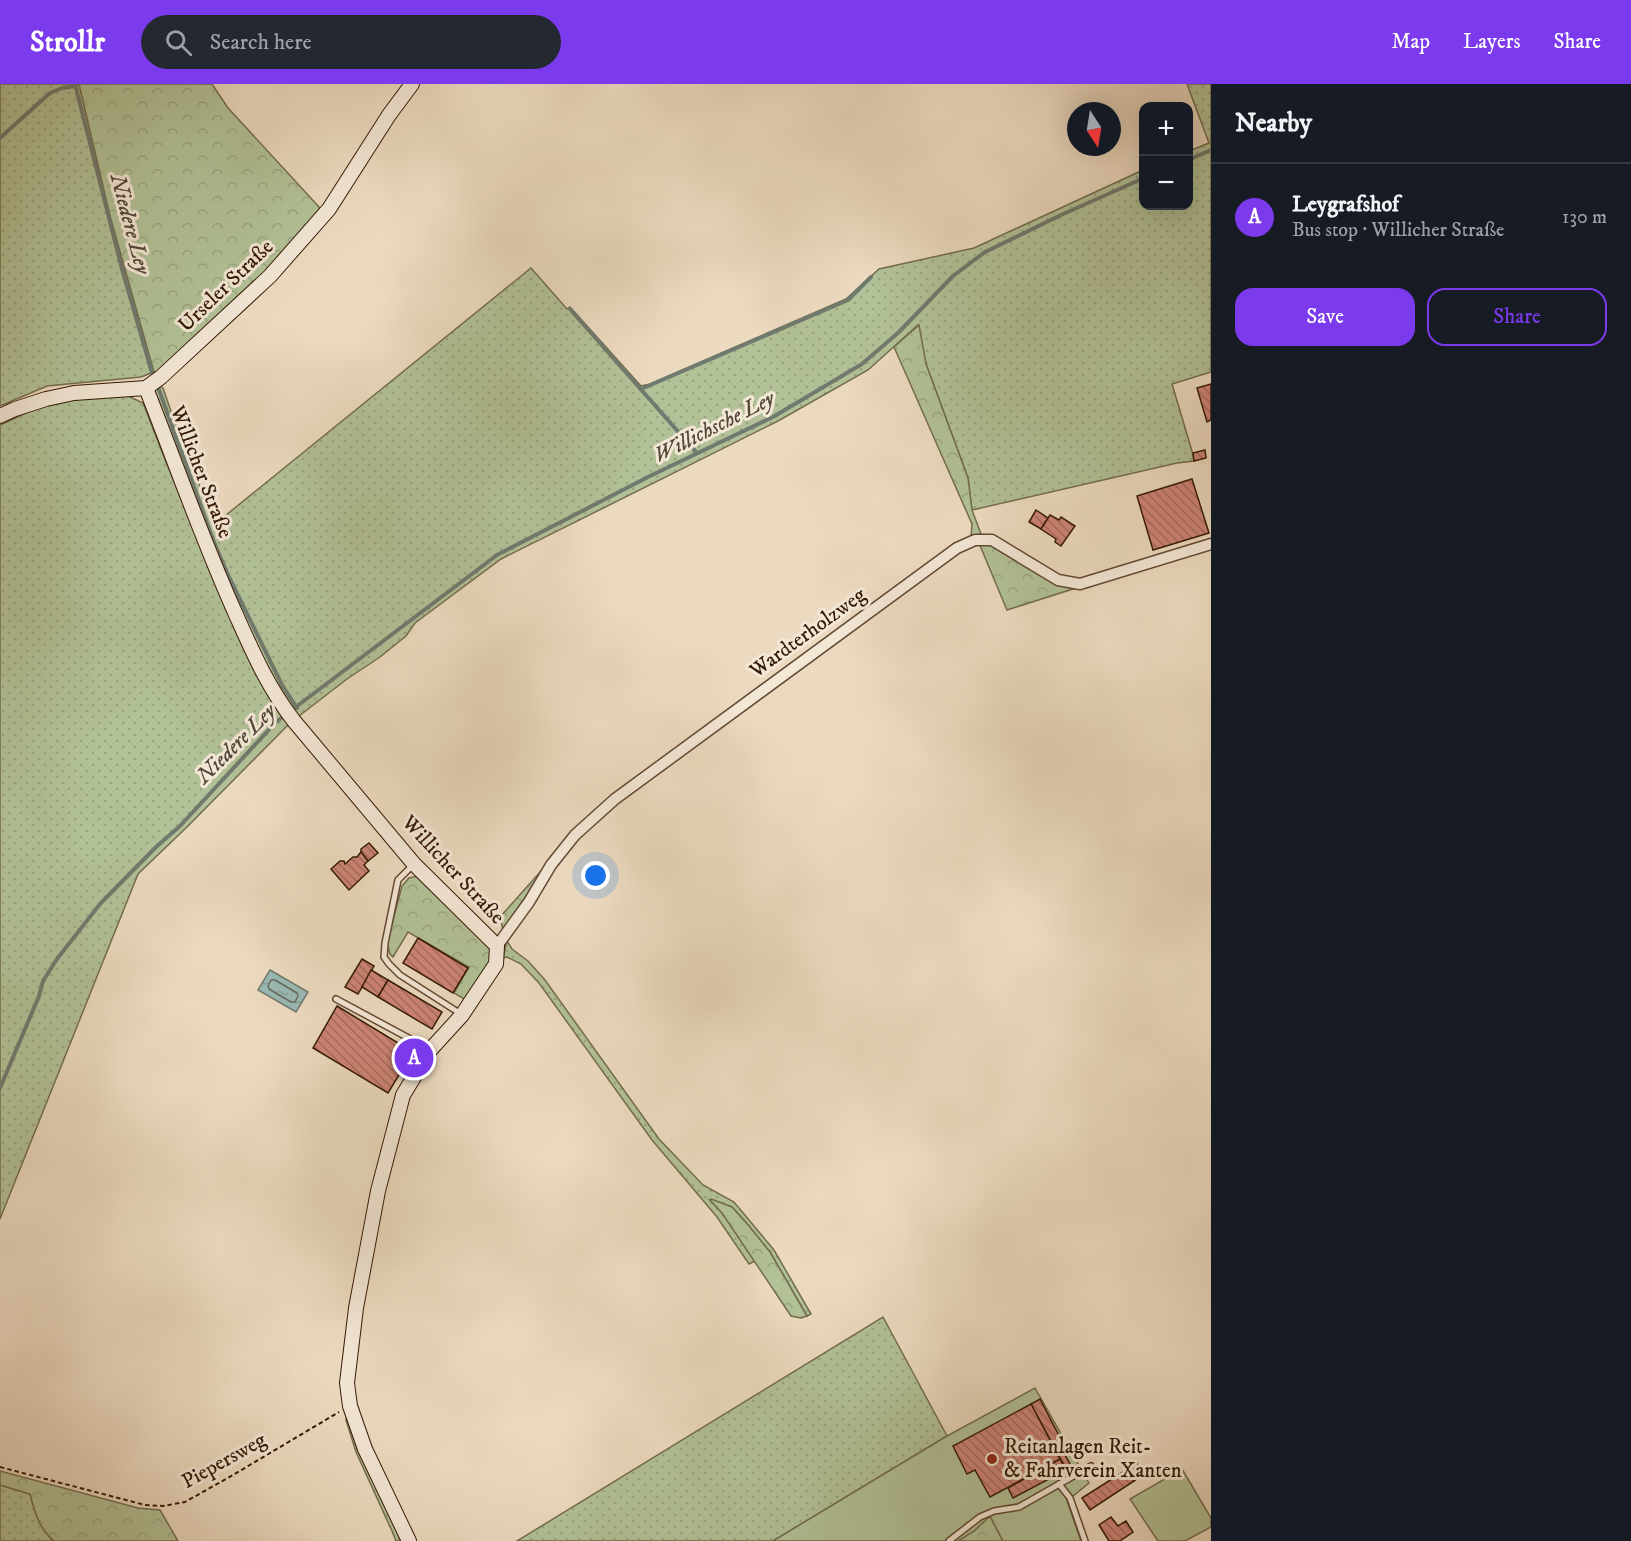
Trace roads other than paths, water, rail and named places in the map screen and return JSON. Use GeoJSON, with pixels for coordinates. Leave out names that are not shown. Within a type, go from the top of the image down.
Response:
{"type":"FeatureCollection","features":[{"type":"Feature","properties":{"kind":"street","name":"Urseler Straße"},"geometry":{"type":"LineString","coordinates":[[146,388],[270,276],[328,209],[412,84]]}},
{"type":"Feature","properties":{"kind":"street"},"geometry":{"type":"LineString","coordinates":[[0,416],[45,399],[74,393],[146,388]]}},
{"type":"Feature","properties":{"kind":"street","name":"Willicher Straße"},"geometry":{"type":"LineString","coordinates":[[146,388],[219,578],[264,677],[294,721],[414,864],[497,946],[496,964],[462,1015],[431,1049],[403,1095],[378,1191],[356,1308],[347,1383],[350,1406],[365,1449],[409,1541]]}},
{"type":"Feature","properties":{"kind":"street","name":"Wardterholzweg"},"geometry":{"type":"LineString","coordinates":[[497,946],[529,902],[551,865],[575,835],[615,799],[957,548],[975,540],[992,540],[1058,580],[1080,584],[1211,544]]}},
{"type":"Feature","properties":{"kind":"lane"},"geometry":{"type":"LineString","coordinates":[[414,864],[398,880],[384,957],[400,975],[462,1015]]}},
{"type":"Feature","properties":{"kind":"lane"},"geometry":{"type":"LineString","coordinates":[[336,999],[431,1049]]}},
{"type":"Feature","properties":{"kind":"lane"},"geometry":{"type":"LineString","coordinates":[[949,1541],[980,1517],[994,1511],[1019,1506],[1091,1466]]}},
{"type":"Feature","properties":{"kind":"lane"},"geometry":{"type":"LineString","coordinates":[[1059,1484],[1070,1498],[1085,1541]]}},
{"type":"Feature","properties":{"kind":"water"},"geometry":{"type":"Polygon","coordinates":[[[270,970],[308,992],[296,1012],[258,990],[270,970]]]}},
{"type":"Feature","properties":{"kind":"waterway","name":"Niedere Ley"},"geometry":{"type":"LineString","coordinates":[[75,84],[122,269],[152,373]]}},
{"type":"Feature","properties":{"kind":"waterway"},"geometry":{"type":"LineString","coordinates":[[0,138],[50,93],[76,86]]}},
{"type":"Feature","properties":{"kind":"waterway","name":"Willichsche Ley"},"geometry":{"type":"LineString","coordinates":[[1193,158],[1211,150]]}},
{"type":"Feature","properties":{"kind":"waterway","name":"Willichsche Ley"},"geometry":{"type":"LineString","coordinates":[[0,1088],[39,996],[43,981],[57,959],[100,904],[180,826],[276,722],[497,555],[650,476],[773,417],[862,364],[899,332],[953,276],[985,252],[1139,180]]}},
{"type":"Feature","properties":{"kind":"waterway"},"geometry":{"type":"LineString","coordinates":[[641,389],[848,300],[871,277]]}},
{"type":"Feature","properties":{"kind":"waterway"},"geometry":{"type":"LineString","coordinates":[[570,309],[697,453]]}},
{"type":"Feature","properties":{"kind":"waterway","name":"Niedere Ley"},"geometry":{"type":"LineString","coordinates":[[158,387],[213,540],[228,575],[282,685],[297,708]]}},
{"type":"Feature","properties":{"kind":"place","name":"Leygrafshof"},"geometry":{"type":"Point","coordinates":[414,1058]}},
{"type":"Feature","properties":{"kind":"place","name":"Reitanlagen Reit- & Fahrverein Xanten"},"geometry":{"type":"Point","coordinates":[992,1459]}}]}
